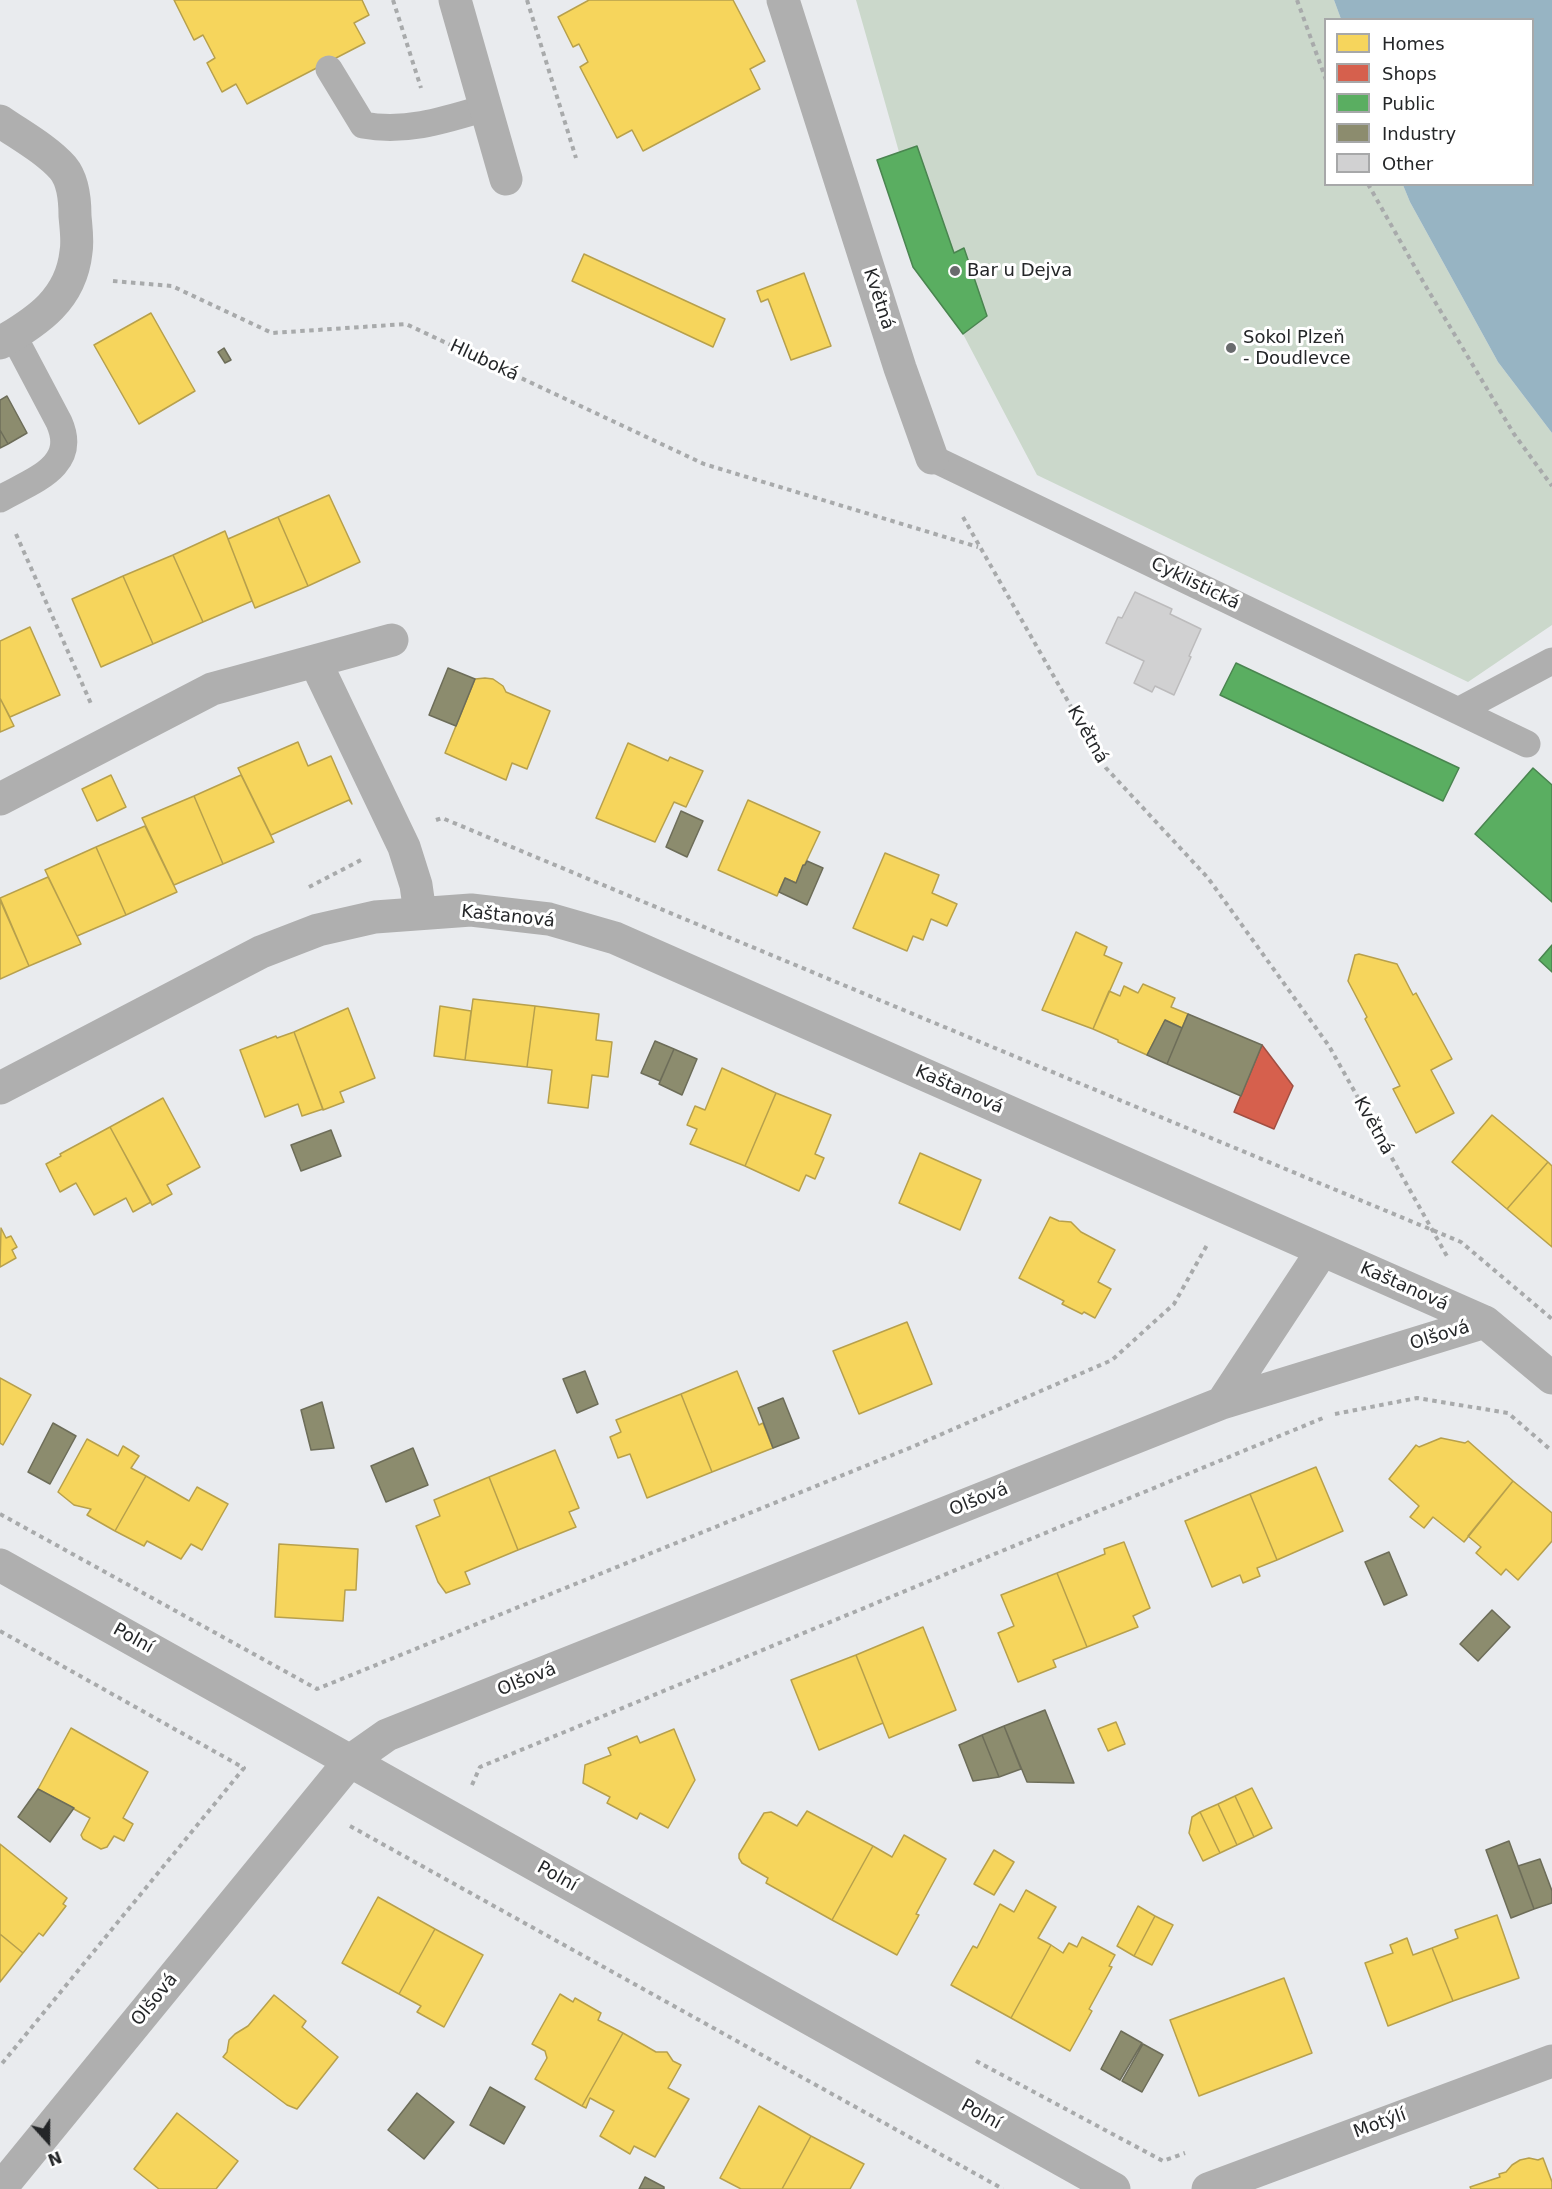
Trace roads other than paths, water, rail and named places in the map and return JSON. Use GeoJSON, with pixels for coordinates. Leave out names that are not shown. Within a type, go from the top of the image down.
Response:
{"type":"FeatureCollection","features":[{"type":"Feature","properties":{"kind":"street"},"geometry":{"type":"LineString","coordinates":[[455,0],[506,179]]}},
{"type":"Feature","properties":{"kind":"street","name":"Květná"},"geometry":{"type":"LineString","coordinates":[[783,0],[900,368],[932,458]]}},
{"type":"Feature","properties":{"kind":"street"},"geometry":{"type":"LineString","coordinates":[[0,121],[63,168],[71,183],[75,207],[76,252],[71,277],[53,307],[7,339]]}},
{"type":"Feature","properties":{"kind":"street"},"geometry":{"type":"LineString","coordinates":[[0,799],[212,689],[392,640]]}},
{"type":"Feature","properties":{"kind":"street"},"geometry":{"type":"LineString","coordinates":[[315,661],[404,847],[416,885],[420,913]]}},
{"type":"Feature","properties":{"kind":"street","name":"Kaštanová"},"geometry":{"type":"LineString","coordinates":[[0,1088],[261,952],[318,930],[375,917],[471,910],[549,919],[615,938],[1485,1322]]}},
{"type":"Feature","properties":{"kind":"street"},"geometry":{"type":"LineString","coordinates":[[1222,1403],[1322,1251]]}},
{"type":"Feature","properties":{"kind":"street"},"geometry":{"type":"LineString","coordinates":[[1485,1322],[1552,1378]]}},
{"type":"Feature","properties":{"kind":"street","name":"Olšová"},"geometry":{"type":"LineString","coordinates":[[0,2189],[350,1761],[387,1735],[1222,1403],[1485,1322]]}},
{"type":"Feature","properties":{"kind":"street","name":"Polní"},"geometry":{"type":"LineString","coordinates":[[0,1565],[1113,2189]]}},
{"type":"Feature","properties":{"kind":"street","name":"Motýlí"},"geometry":{"type":"LineString","coordinates":[[1208,2189],[1552,2061]]}},
{"type":"Feature","properties":{"kind":"lane"},"geometry":{"type":"LineString","coordinates":[[329,69],[363,125],[384,129],[420,126],[486,108]]}},
{"type":"Feature","properties":{"kind":"lane"},"geometry":{"type":"LineString","coordinates":[[0,499],[55,466],[65,445],[64,432],[59,422],[7,339]]}},
{"type":"Feature","properties":{"kind":"lane","name":"Cyklistická"},"geometry":{"type":"LineString","coordinates":[[932,458],[1527,744]]}},
{"type":"Feature","properties":{"kind":"lane"},"geometry":{"type":"LineString","coordinates":[[1458,711],[1552,662]]}},
{"type":"Feature","properties":{"kind":"water"},"geometry":{"type":"Polygon","coordinates":[[[1334,0],[1552,0],[1552,433],[1498,362],[1403,186],[1534,186],[1534,18],[1341,18],[1334,0]]]}},
{"type":"Feature","properties":{"kind":"place","name":"Bar u Dejva"},"geometry":{"type":"Point","coordinates":[955,271]}},
{"type":"Feature","properties":{"kind":"place","name":"Sokol Plzeň - Doudlevce"},"geometry":{"type":"Point","coordinates":[1231,348]}}]}
